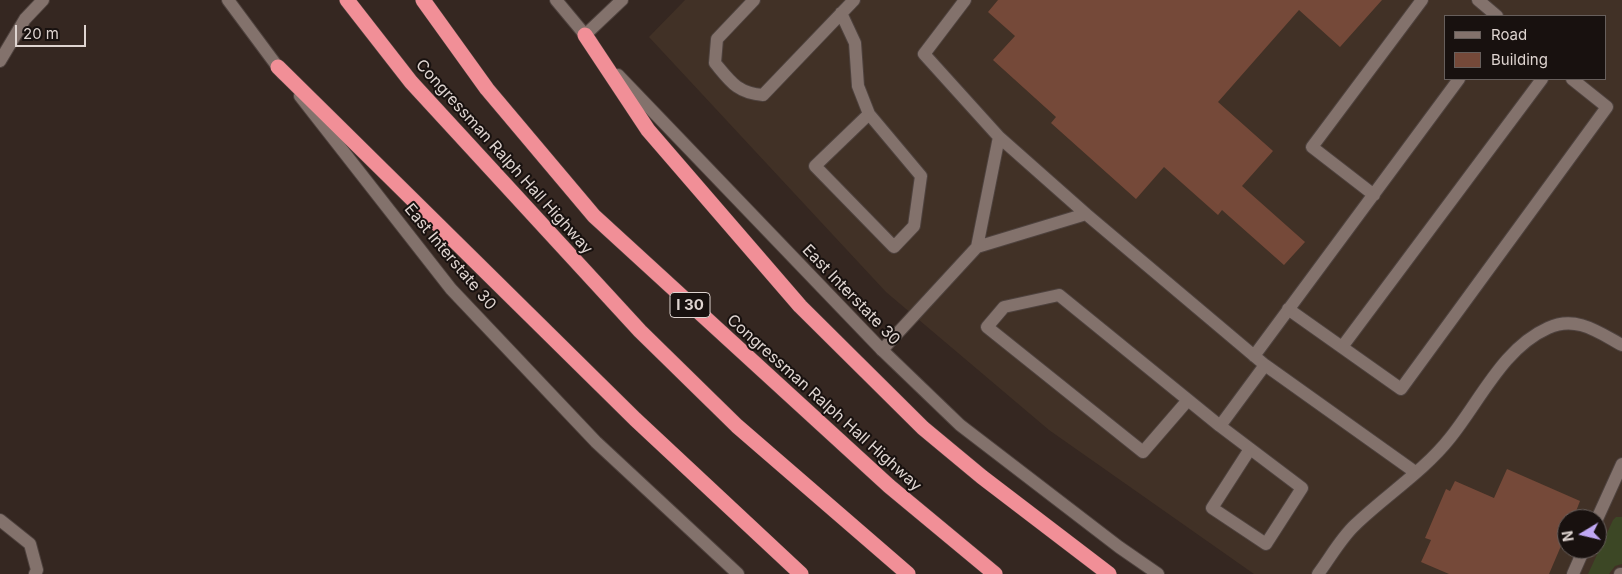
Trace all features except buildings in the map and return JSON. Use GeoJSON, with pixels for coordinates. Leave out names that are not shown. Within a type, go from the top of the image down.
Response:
{"type":"FeatureCollection","features":[{"type":"Feature","properties":{"kind":"highway","name":"Congressman Ralph Hall Highway"},"geometry":{"type":"LineString","coordinates":[[347,0],[411,82],[640,331],[737,426],[908,574]]}},
{"type":"Feature","properties":{"kind":"highway","name":"Congressman Ralph Hall Highway"},"geometry":{"type":"LineString","coordinates":[[423,0],[487,89],[594,216],[889,486],[995,574]]}},
{"type":"Feature","properties":{"kind":"highway"},"geometry":{"type":"LineString","coordinates":[[585,35],[648,130],[807,313],[923,428],[982,477],[1109,574]]}},
{"type":"Feature","properties":{"kind":"highway"},"geometry":{"type":"LineString","coordinates":[[278,67],[635,420],[801,574]]}},
{"type":"Feature","properties":{"kind":"main road"},"geometry":{"type":"LineString","coordinates":[[0,61],[25,18],[43,0]]}},
{"type":"Feature","properties":{"kind":"main road","name":"East Interstate 30"},"geometry":{"type":"LineString","coordinates":[[228,0],[451,289],[596,442],[738,574]]}},
{"type":"Feature","properties":{"kind":"main road","name":"East Interstate 30"},"geometry":{"type":"LineString","coordinates":[[556,0],[627,86],[882,350],[960,425],[1119,547],[1158,574]]}},
{"type":"Feature","properties":{"kind":"main road"},"geometry":{"type":"LineString","coordinates":[[585,35],[622,0]]}},
{"type":"Feature","properties":{"kind":"main road"},"geometry":{"type":"LineString","coordinates":[[754,0],[717,39],[715,63],[731,83],[747,94],[763,95],[854,0]]}},
{"type":"Feature","properties":{"kind":"main road"},"geometry":{"type":"LineString","coordinates":[[965,0],[924,54],[999,137],[1086,214],[1265,365],[1415,472]]}},
{"type":"Feature","properties":{"kind":"main road"},"geometry":{"type":"LineString","coordinates":[[1374,195],[1312,147],[1422,0]]}},
{"type":"Feature","properties":{"kind":"main road"},"geometry":{"type":"LineString","coordinates":[[1478,0],[1496,15]]}},
{"type":"Feature","properties":{"kind":"main road"},"geometry":{"type":"LineString","coordinates":[[841,13],[856,43],[858,86],[869,114],[921,176],[914,226],[894,246],[815,166],[869,114]]}},
{"type":"Feature","properties":{"kind":"main road"},"geometry":{"type":"LineString","coordinates":[[1254,356],[1458,80]]}},
{"type":"Feature","properties":{"kind":"main road"},"geometry":{"type":"LineString","coordinates":[[1342,347],[1541,80]]}},
{"type":"Feature","properties":{"kind":"main road"},"geometry":{"type":"LineString","coordinates":[[1288,310],[1401,389],[1607,107],[1573,80]]}},
{"type":"Feature","properties":{"kind":"main road"},"geometry":{"type":"LineString","coordinates":[[977,247],[999,137]]}},
{"type":"Feature","properties":{"kind":"main road"},"geometry":{"type":"LineString","coordinates":[[882,350],[977,247],[1086,214]]}},
{"type":"Feature","properties":{"kind":"main road"},"geometry":{"type":"LineString","coordinates":[[1188,400],[1143,452],[987,327],[1004,306],[1059,296],[1188,400],[1220,426],[1302,488],[1266,544],[1212,508],[1250,449]]}},
{"type":"Feature","properties":{"kind":"main road"},"geometry":{"type":"LineString","coordinates":[[1325,572],[1353,527],[1450,438],[1508,358],[1532,337],[1549,327],[1569,322],[1584,324],[1622,345]]}},
{"type":"Feature","properties":{"kind":"main road"},"geometry":{"type":"LineString","coordinates":[[1220,426],[1265,365]]}},
{"type":"Feature","properties":{"kind":"main road"},"geometry":{"type":"LineString","coordinates":[[1602,509],[1622,464]]}},
{"type":"Feature","properties":{"kind":"main road"},"geometry":{"type":"LineString","coordinates":[[0,520],[30,544],[38,570],[35,574]]}},
{"type":"Feature","properties":{"kind":"main road"},"geometry":{"type":"LineString","coordinates":[[1573,574],[1580,559]]}},
{"type":"Feature","properties":{"kind":"shaded area"},"geometry":{"type":"Polygon","coordinates":[[[685,0],[1622,0],[1622,574],[1254,574],[1049,430],[886,292],[649,37],[685,0]]]}},
{"type":"Feature","properties":{"kind":"green space"},"geometry":{"type":"Polygon","coordinates":[[[1616,517],[1622,517],[1622,564],[1615,566],[1609,574],[1588,574],[1595,559],[1607,559],[1607,533],[1616,517]]]}}]}
